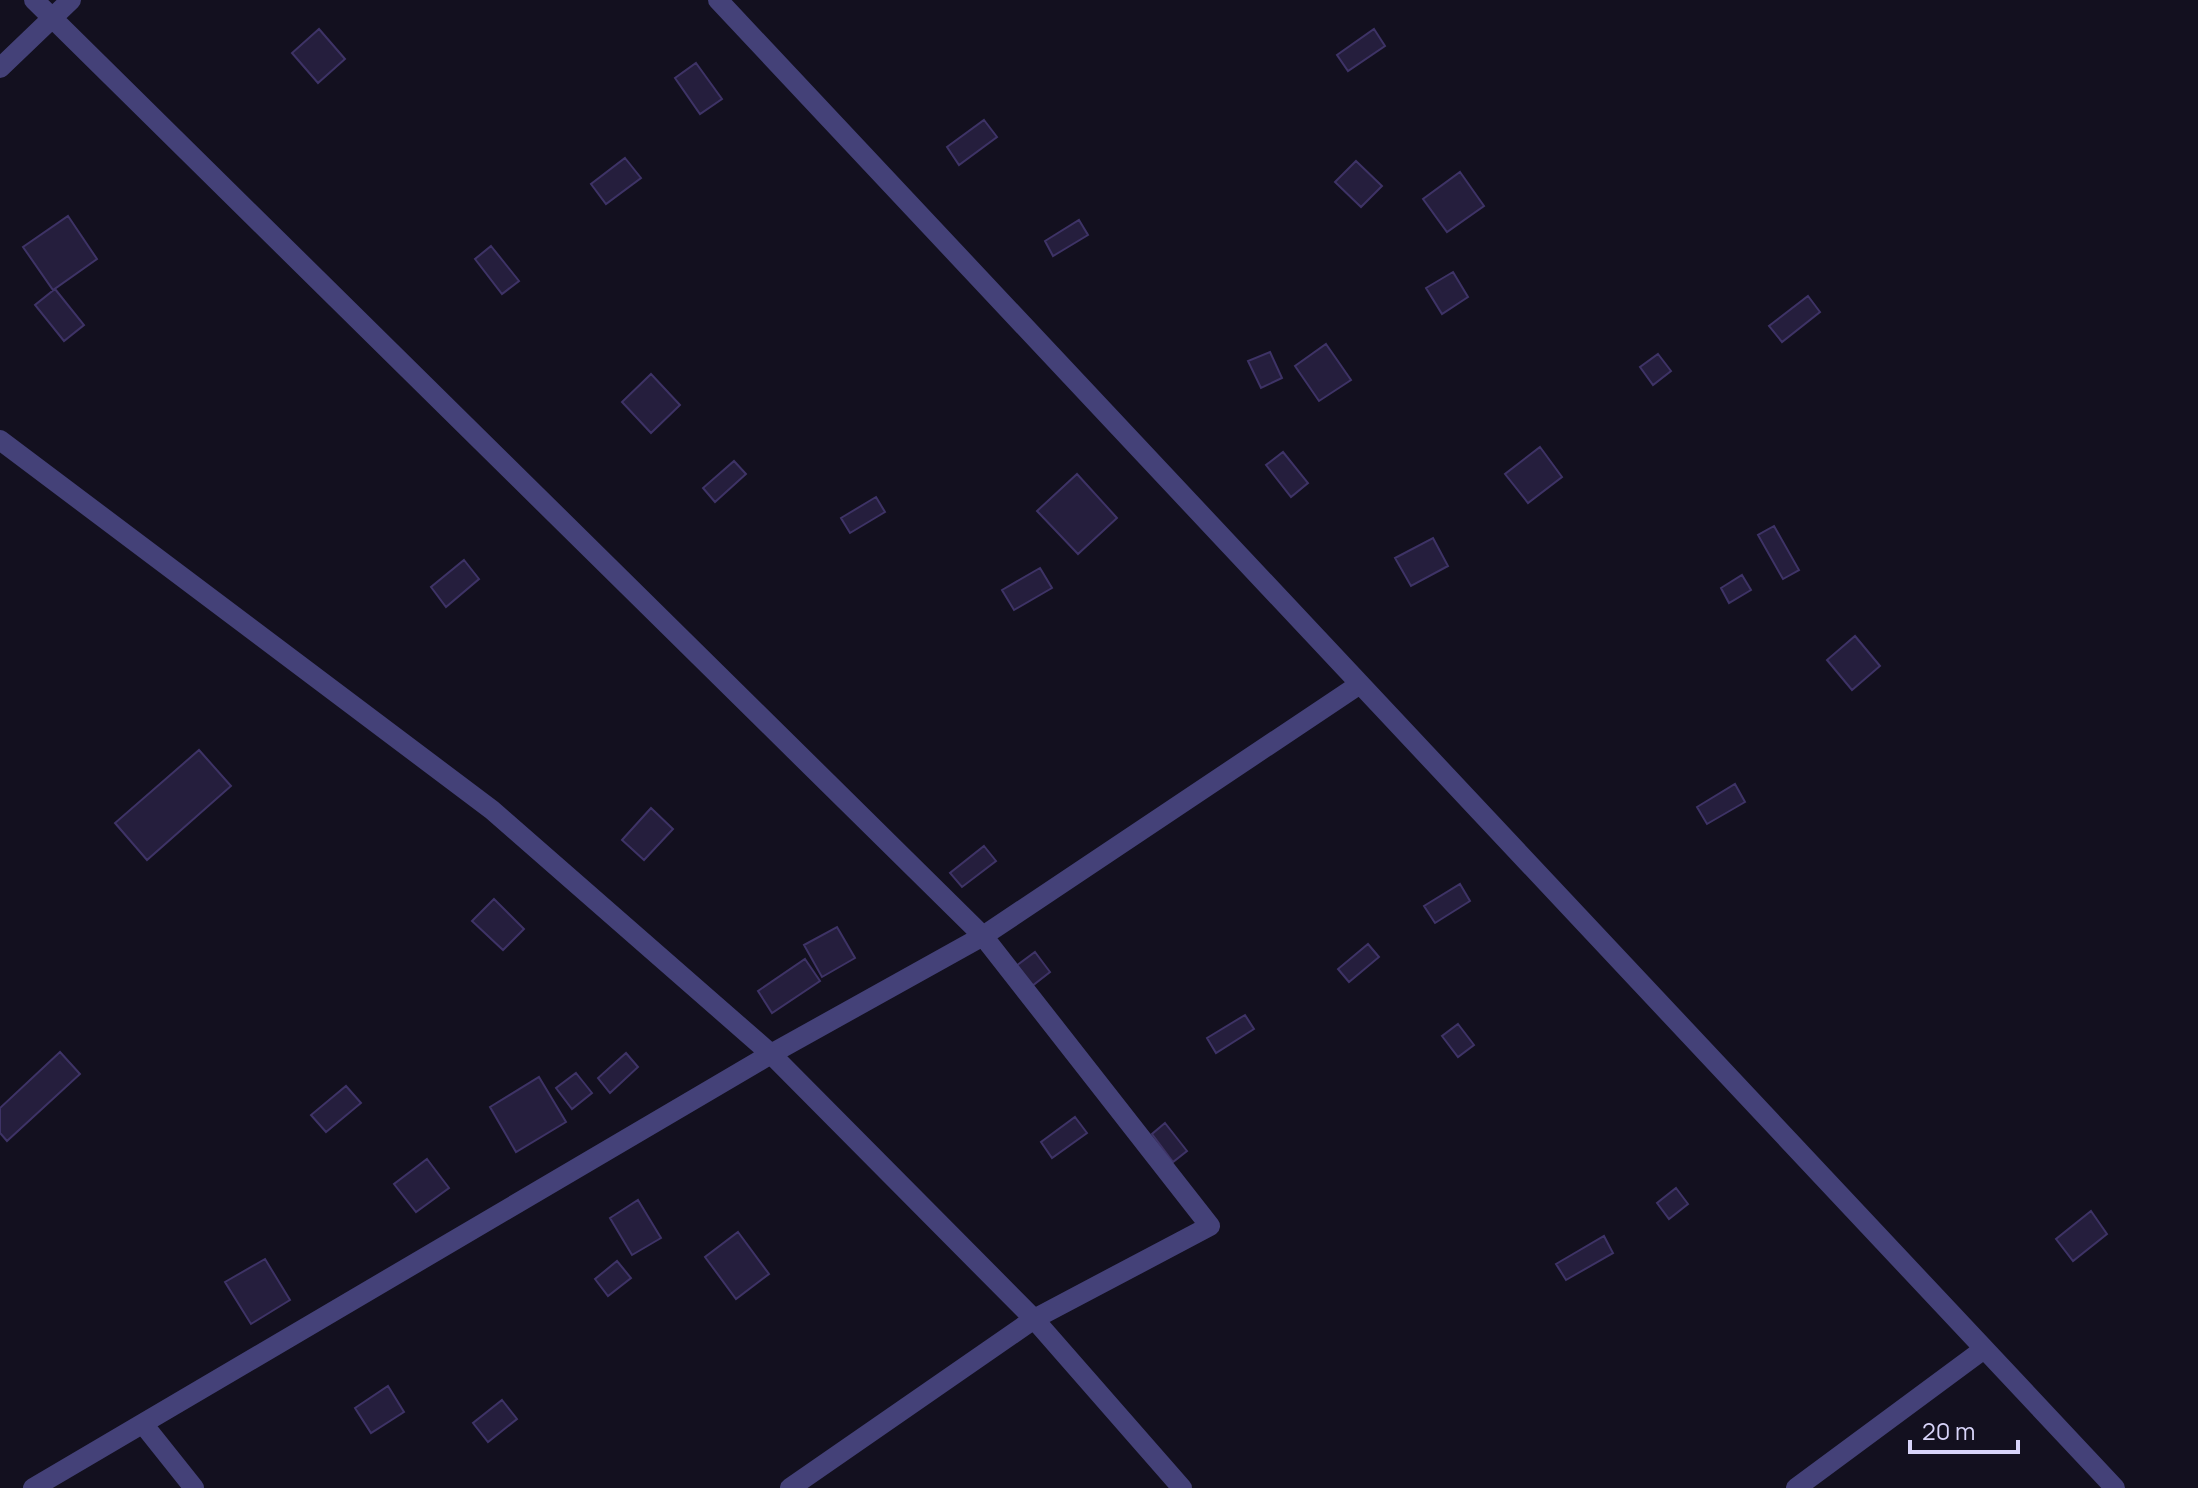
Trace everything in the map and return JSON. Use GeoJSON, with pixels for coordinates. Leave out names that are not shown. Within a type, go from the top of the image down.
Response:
{"type":"FeatureCollection","features":[{"type":"Feature","properties":{"kind":"street"},"geometry":{"type":"LineString","coordinates":[[34,0],[983,936],[1210,1226],[1034,1319],[790,1488]]}},
{"type":"Feature","properties":{"kind":"street"},"geometry":{"type":"LineString","coordinates":[[0,68],[71,0]]}},
{"type":"Feature","properties":{"kind":"street"},"geometry":{"type":"LineString","coordinates":[[718,0],[2115,1488]]}},
{"type":"Feature","properties":{"kind":"street"},"geometry":{"type":"LineString","coordinates":[[0,440],[492,810],[771,1054],[1034,1319],[1182,1488]]}},
{"type":"Feature","properties":{"kind":"street"},"geometry":{"type":"LineString","coordinates":[[33,1488],[771,1054],[983,936],[1360,684]]}},
{"type":"Feature","properties":{"kind":"street"},"geometry":{"type":"LineString","coordinates":[[1796,1488],[1984,1349]]}},
{"type":"Feature","properties":{"kind":"street"},"geometry":{"type":"LineString","coordinates":[[143,1424],[194,1488]]}},
{"type":"Feature","properties":{"kind":"building"},"geometry":{"type":"Polygon","coordinates":[[[319,29],[345,59],[318,83],[292,53],[319,29]]]}},
{"type":"Feature","properties":{"kind":"building"},"geometry":{"type":"Polygon","coordinates":[[[1374,29],[1385,46],[1348,71],[1337,55],[1374,29]]]}},
{"type":"Feature","properties":{"kind":"building"},"geometry":{"type":"Polygon","coordinates":[[[696,63],[722,99],[700,114],[675,78],[696,63]]]}},
{"type":"Feature","properties":{"kind":"building"},"geometry":{"type":"Polygon","coordinates":[[[984,120],[997,137],[959,165],[947,147],[984,120]]]}},
{"type":"Feature","properties":{"kind":"building"},"geometry":{"type":"Polygon","coordinates":[[[625,158],[641,178],[606,204],[591,184],[625,158]]]}},
{"type":"Feature","properties":{"kind":"building"},"geometry":{"type":"Polygon","coordinates":[[[1356,161],[1382,186],[1361,207],[1335,182],[1356,161]]]}},
{"type":"Feature","properties":{"kind":"building"},"geometry":{"type":"Polygon","coordinates":[[[1460,172],[1484,206],[1447,232],[1423,199],[1460,172]]]}},
{"type":"Feature","properties":{"kind":"building"},"geometry":{"type":"Polygon","coordinates":[[[68,216],[97,259],[53,290],[23,247],[68,216]]]}},
{"type":"Feature","properties":{"kind":"building"},"geometry":{"type":"Polygon","coordinates":[[[1079,220],[1088,235],[1053,256],[1045,241],[1079,220]]]}},
{"type":"Feature","properties":{"kind":"building"},"geometry":{"type":"Polygon","coordinates":[[[491,246],[519,281],[502,294],[475,259],[491,246]]]}},
{"type":"Feature","properties":{"kind":"building"},"geometry":{"type":"Polygon","coordinates":[[[1453,272],[1468,297],[1442,314],[1426,288],[1453,272]]]}},
{"type":"Feature","properties":{"kind":"building"},"geometry":{"type":"Polygon","coordinates":[[[55,289],[84,325],[64,341],[35,305],[55,289]]]}},
{"type":"Feature","properties":{"kind":"building"},"geometry":{"type":"Polygon","coordinates":[[[1808,296],[1820,312],[1782,342],[1769,326],[1808,296]]]}},
{"type":"Feature","properties":{"kind":"building"},"geometry":{"type":"Polygon","coordinates":[[[1326,344],[1351,380],[1319,401],[1295,366],[1326,344]]]}},
{"type":"Feature","properties":{"kind":"building"},"geometry":{"type":"Polygon","coordinates":[[[1270,352],[1282,378],[1261,388],[1248,361],[1270,352]]]}},
{"type":"Feature","properties":{"kind":"building"},"geometry":{"type":"Polygon","coordinates":[[[1658,354],[1671,371],[1653,385],[1640,367],[1658,354]]]}},
{"type":"Feature","properties":{"kind":"building"},"geometry":{"type":"Polygon","coordinates":[[[651,374],[680,405],[651,433],[622,402],[651,374]]]}},
{"type":"Feature","properties":{"kind":"building"},"geometry":{"type":"Polygon","coordinates":[[[1540,447],[1562,477],[1528,503],[1505,474],[1540,447]]]}},
{"type":"Feature","properties":{"kind":"building"},"geometry":{"type":"Polygon","coordinates":[[[1283,452],[1308,483],[1291,497],[1266,465],[1283,452]]]}},
{"type":"Feature","properties":{"kind":"building"},"geometry":{"type":"Polygon","coordinates":[[[734,461],[746,474],[715,502],[703,488],[734,461]]]}},
{"type":"Feature","properties":{"kind":"building"},"geometry":{"type":"Polygon","coordinates":[[[1077,474],[1117,518],[1078,554],[1037,511],[1077,474]]]}},
{"type":"Feature","properties":{"kind":"building"},"geometry":{"type":"Polygon","coordinates":[[[876,497],[885,512],[850,533],[841,518],[876,497]]]}},
{"type":"Feature","properties":{"kind":"building"},"geometry":{"type":"Polygon","coordinates":[[[1774,526],[1799,570],[1783,579],[1758,535],[1774,526]]]}},
{"type":"Feature","properties":{"kind":"building"},"geometry":{"type":"Polygon","coordinates":[[[1433,538],[1448,566],[1411,586],[1395,558],[1433,538]]]}},
{"type":"Feature","properties":{"kind":"building"},"geometry":{"type":"Polygon","coordinates":[[[464,560],[479,579],[446,607],[431,587],[464,560]]]}},
{"type":"Feature","properties":{"kind":"building"},"geometry":{"type":"Polygon","coordinates":[[[1040,568],[1052,588],[1014,610],[1002,590],[1040,568]]]}},
{"type":"Feature","properties":{"kind":"building"},"geometry":{"type":"Polygon","coordinates":[[[1742,575],[1751,590],[1729,603],[1721,588],[1742,575]]]}},
{"type":"Feature","properties":{"kind":"building"},"geometry":{"type":"Polygon","coordinates":[[[1855,636],[1880,666],[1852,690],[1827,660],[1855,636]]]}},
{"type":"Feature","properties":{"kind":"building"},"geometry":{"type":"Polygon","coordinates":[[[199,750],[231,786],[147,860],[115,823],[199,750]]]}},
{"type":"Feature","properties":{"kind":"building"},"geometry":{"type":"Polygon","coordinates":[[[1735,784],[1745,802],[1707,824],[1697,807],[1735,784]]]}},
{"type":"Feature","properties":{"kind":"building"},"geometry":{"type":"Polygon","coordinates":[[[651,808],[673,829],[644,860],[622,840],[651,808]]]}},
{"type":"Feature","properties":{"kind":"building"},"geometry":{"type":"Polygon","coordinates":[[[984,846],[996,861],[962,887],[950,873],[984,846]]]}},
{"type":"Feature","properties":{"kind":"building"},"geometry":{"type":"Polygon","coordinates":[[[1460,884],[1470,901],[1435,923],[1424,906],[1460,884]]]}},
{"type":"Feature","properties":{"kind":"building"},"geometry":{"type":"Polygon","coordinates":[[[494,899],[524,929],[503,950],[472,921],[494,899]]]}},
{"type":"Feature","properties":{"kind":"building"},"geometry":{"type":"Polygon","coordinates":[[[837,927],[855,958],[822,977],[804,945],[837,927]]]}},
{"type":"Feature","properties":{"kind":"building"},"geometry":{"type":"Polygon","coordinates":[[[1368,944],[1379,957],[1349,982],[1338,969],[1368,944]]]}},
{"type":"Feature","properties":{"kind":"building"},"geometry":{"type":"Polygon","coordinates":[[[1035,952],[1050,972],[1032,986],[1016,966],[1035,952]]]}},
{"type":"Feature","properties":{"kind":"building"},"geometry":{"type":"Polygon","coordinates":[[[805,959],[820,981],[772,1013],[758,991],[805,959]]]}},
{"type":"Feature","properties":{"kind":"building"},"geometry":{"type":"Polygon","coordinates":[[[1245,1015],[1254,1029],[1216,1053],[1207,1038],[1245,1015]]]}},
{"type":"Feature","properties":{"kind":"building"},"geometry":{"type":"Polygon","coordinates":[[[1458,1024],[1474,1045],[1458,1057],[1442,1036],[1458,1024]]]}},
{"type":"Feature","properties":{"kind":"building"},"geometry":{"type":"Polygon","coordinates":[[[60,1052],[80,1074],[7,1141],[0,1133],[0,1108],[60,1052]]]}},
{"type":"Feature","properties":{"kind":"building"},"geometry":{"type":"Polygon","coordinates":[[[626,1053],[638,1067],[610,1093],[598,1078],[626,1053]]]}},
{"type":"Feature","properties":{"kind":"building"},"geometry":{"type":"Polygon","coordinates":[[[576,1073],[592,1093],[572,1109],[556,1088],[576,1073]]]}},
{"type":"Feature","properties":{"kind":"building"},"geometry":{"type":"Polygon","coordinates":[[[539,1077],[566,1122],[516,1152],[490,1107],[539,1077]]]}},
{"type":"Feature","properties":{"kind":"building"},"geometry":{"type":"Polygon","coordinates":[[[346,1086],[361,1103],[326,1132],[311,1115],[346,1086]]]}},
{"type":"Feature","properties":{"kind":"building"},"geometry":{"type":"Polygon","coordinates":[[[1075,1117],[1087,1133],[1052,1158],[1041,1142],[1075,1117]]]}},
{"type":"Feature","properties":{"kind":"building"},"geometry":{"type":"Polygon","coordinates":[[[1165,1123],[1187,1151],[1173,1162],[1152,1134],[1165,1123]]]}},
{"type":"Feature","properties":{"kind":"building"},"geometry":{"type":"Polygon","coordinates":[[[427,1159],[449,1188],[416,1212],[394,1184],[427,1159]]]}},
{"type":"Feature","properties":{"kind":"building"},"geometry":{"type":"Polygon","coordinates":[[[1676,1188],[1688,1204],[1669,1219],[1657,1203],[1676,1188]]]}},
{"type":"Feature","properties":{"kind":"building"},"geometry":{"type":"Polygon","coordinates":[[[638,1200],[661,1238],[632,1255],[610,1218],[638,1200]]]}},
{"type":"Feature","properties":{"kind":"building"},"geometry":{"type":"Polygon","coordinates":[[[2091,1211],[2107,1234],[2073,1261],[2056,1239],[2091,1211]]]}},
{"type":"Feature","properties":{"kind":"building"},"geometry":{"type":"Polygon","coordinates":[[[738,1232],[769,1274],[736,1299],[705,1257],[738,1232]]]}},
{"type":"Feature","properties":{"kind":"building"},"geometry":{"type":"Polygon","coordinates":[[[1604,1236],[1613,1253],[1566,1280],[1556,1264],[1604,1236]]]}},
{"type":"Feature","properties":{"kind":"building"},"geometry":{"type":"Polygon","coordinates":[[[265,1259],[290,1300],[251,1324],[225,1282],[265,1259]]]}},
{"type":"Feature","properties":{"kind":"building"},"geometry":{"type":"Polygon","coordinates":[[[617,1261],[631,1278],[608,1296],[595,1279],[617,1261]]]}},
{"type":"Feature","properties":{"kind":"building"},"geometry":{"type":"Polygon","coordinates":[[[388,1386],[404,1412],[371,1433],[355,1408],[388,1386]]]}},
{"type":"Feature","properties":{"kind":"building"},"geometry":{"type":"Polygon","coordinates":[[[502,1400],[517,1419],[488,1442],[473,1423],[502,1400]]]}}]}
